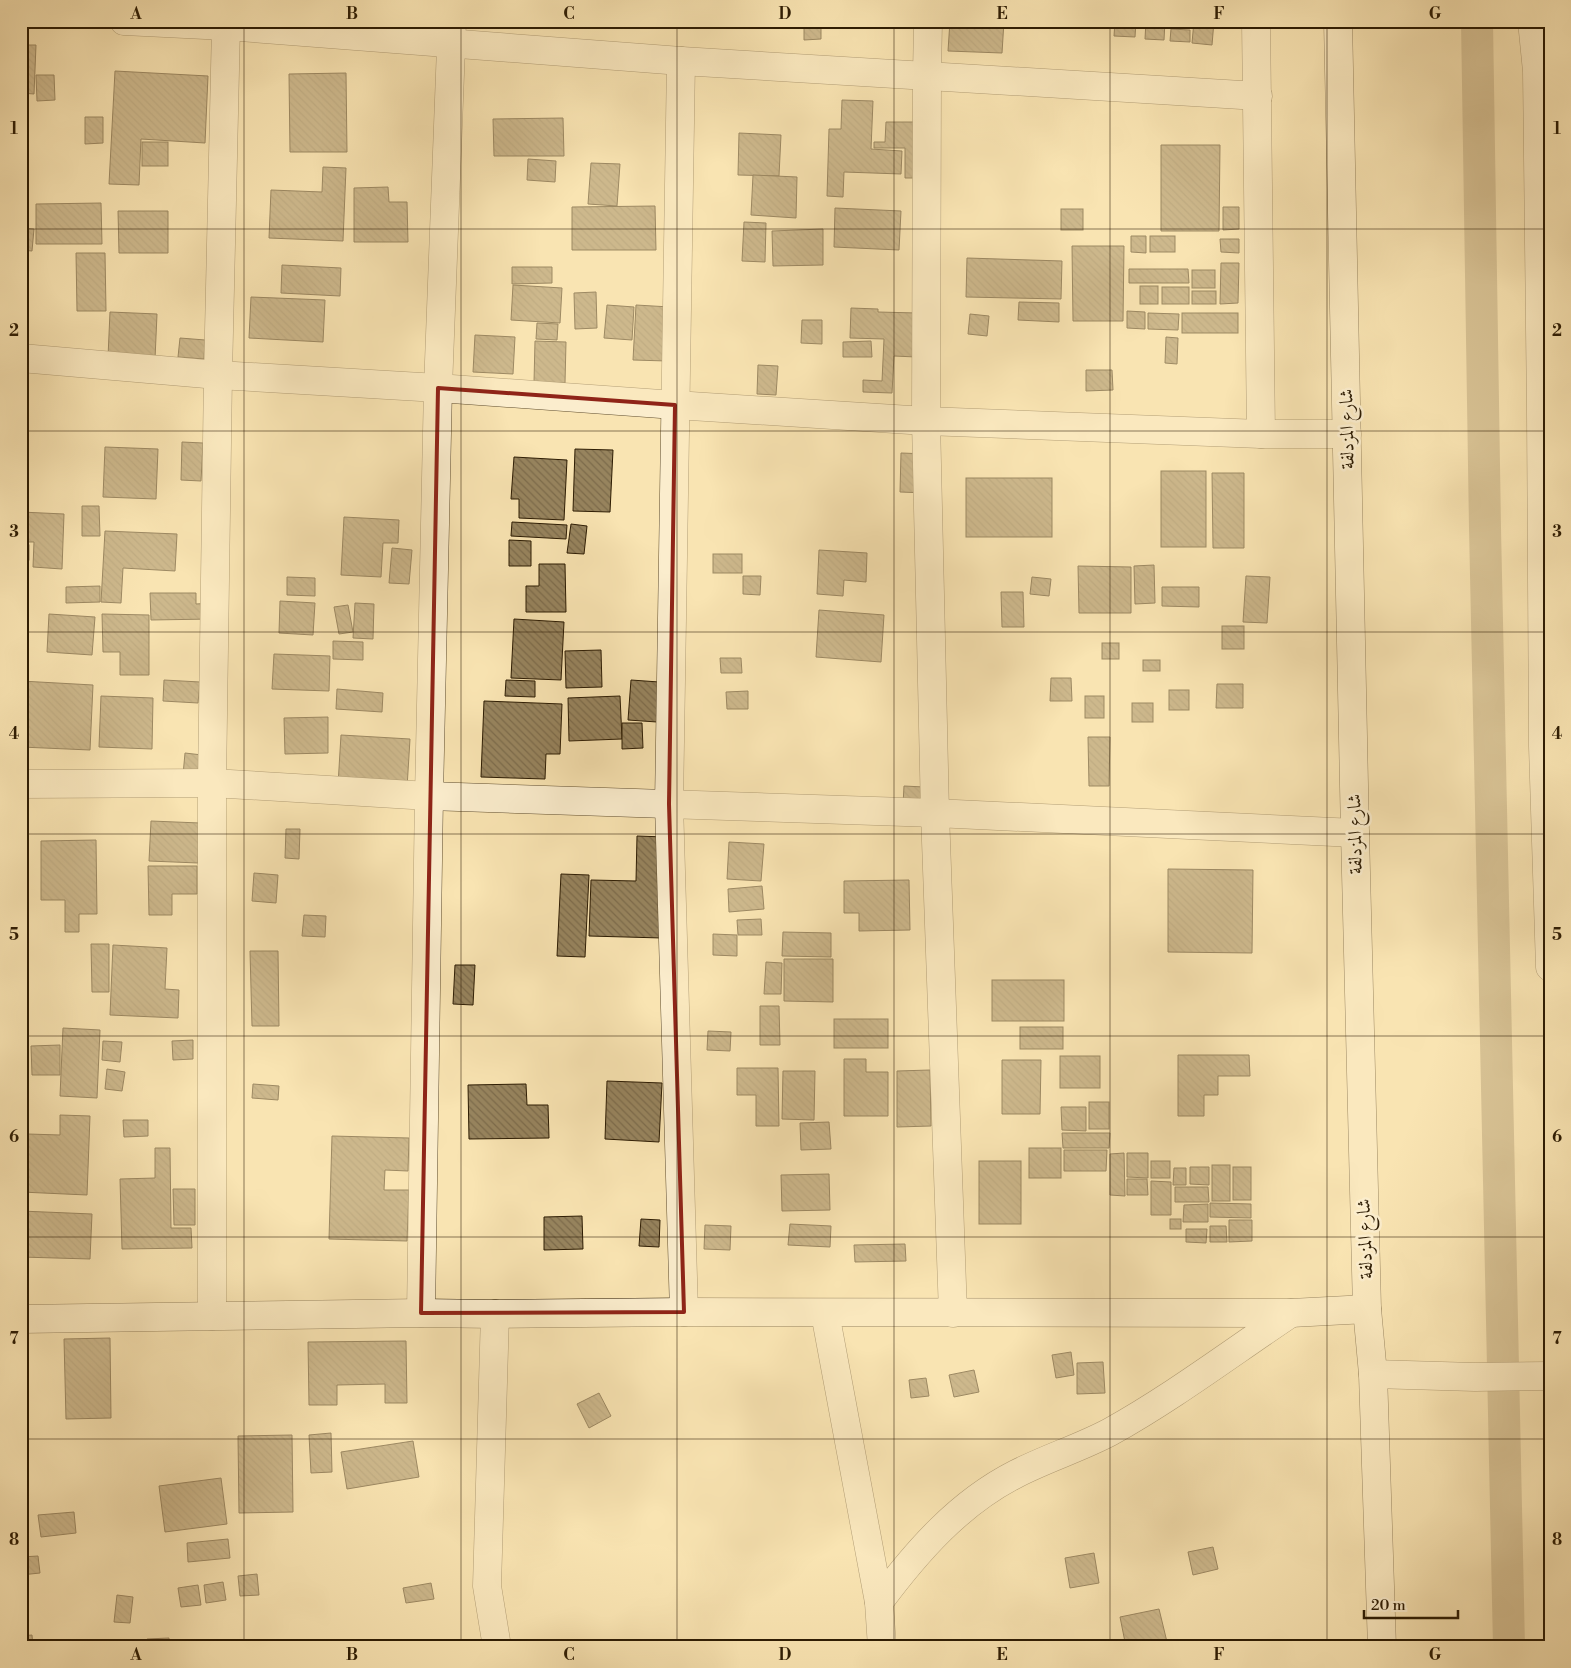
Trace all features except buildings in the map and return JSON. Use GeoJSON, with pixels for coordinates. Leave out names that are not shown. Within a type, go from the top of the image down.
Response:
{"type":"FeatureCollection","features":[{"type":"Feature","properties":{"kind":"street"},"geometry":{"type":"LineString","coordinates":[[124,21],[226,26],[452,32],[681,61],[1258,96]]}},
{"type":"Feature","properties":{"kind":"street"},"geometry":{"type":"LineString","coordinates":[[928,21],[926,75],[926,421],[935,813],[952,1313]]}},
{"type":"Feature","properties":{"kind":"street"},"geometry":{"type":"LineString","coordinates":[[1256,21],[1261,434]]}},
{"type":"Feature","properties":{"kind":"street","name":"شارع المزدلفة"},"geometry":{"type":"LineString","coordinates":[[1338,21],[1348,434],[1354,833],[1367,1309],[1373,1374],[1382,1647]]}},
{"type":"Feature","properties":{"kind":"street"},"geometry":{"type":"LineString","coordinates":[[1532,21],[1537,71],[1542,422],[1543,746],[1550,967]]}},
{"type":"Feature","properties":{"kind":"street"},"geometry":{"type":"LineString","coordinates":[[212,1316],[212,783],[218,375],[226,26]]}},
{"type":"Feature","properties":{"kind":"street"},"geometry":{"type":"LineString","coordinates":[[421,1313],[428,796],[438,388],[452,32]]}},
{"type":"Feature","properties":{"kind":"street"},"geometry":{"type":"LineString","coordinates":[[681,61],[669,804],[684,1312]]}},
{"type":"Feature","properties":{"kind":"street"},"geometry":{"type":"LineString","coordinates":[[21,358],[218,375],[926,421],[1261,434],[1348,434]]}},
{"type":"Feature","properties":{"kind":"street"},"geometry":{"type":"LineString","coordinates":[[21,784],[212,783],[428,796],[935,813],[1354,833]]}},
{"type":"Feature","properties":{"kind":"street"},"geometry":{"type":"LineString","coordinates":[[21,1319],[421,1313],[1291,1313],[1367,1309]]}},
{"type":"Feature","properties":{"kind":"street"},"geometry":{"type":"LineString","coordinates":[[825,1313],[879,1602],[882,1647]]}},
{"type":"Feature","properties":{"kind":"street"},"geometry":{"type":"LineString","coordinates":[[879,1602],[917,1554],[952,1518],[973,1500],[1016,1474],[1108,1432],[1168,1396],[1291,1313]]}},
{"type":"Feature","properties":{"kind":"street"},"geometry":{"type":"LineString","coordinates":[[495,1314],[487,1586],[497,1647]]}},
{"type":"Feature","properties":{"kind":"street"},"geometry":{"type":"LineString","coordinates":[[1373,1374],[1549,1376]]}},
{"type":"Feature","properties":{"kind":"highlighted area"},"geometry":{"type":"Polygon","coordinates":[[[438,388],[675,405],[669,804],[684,1312],[421,1313],[438,388]]]}},
{"type":"Feature","properties":{"kind":"waterway"},"geometry":{"type":"LineString","coordinates":[[1477,21],[1485,528],[1509,1647]]}}]}
